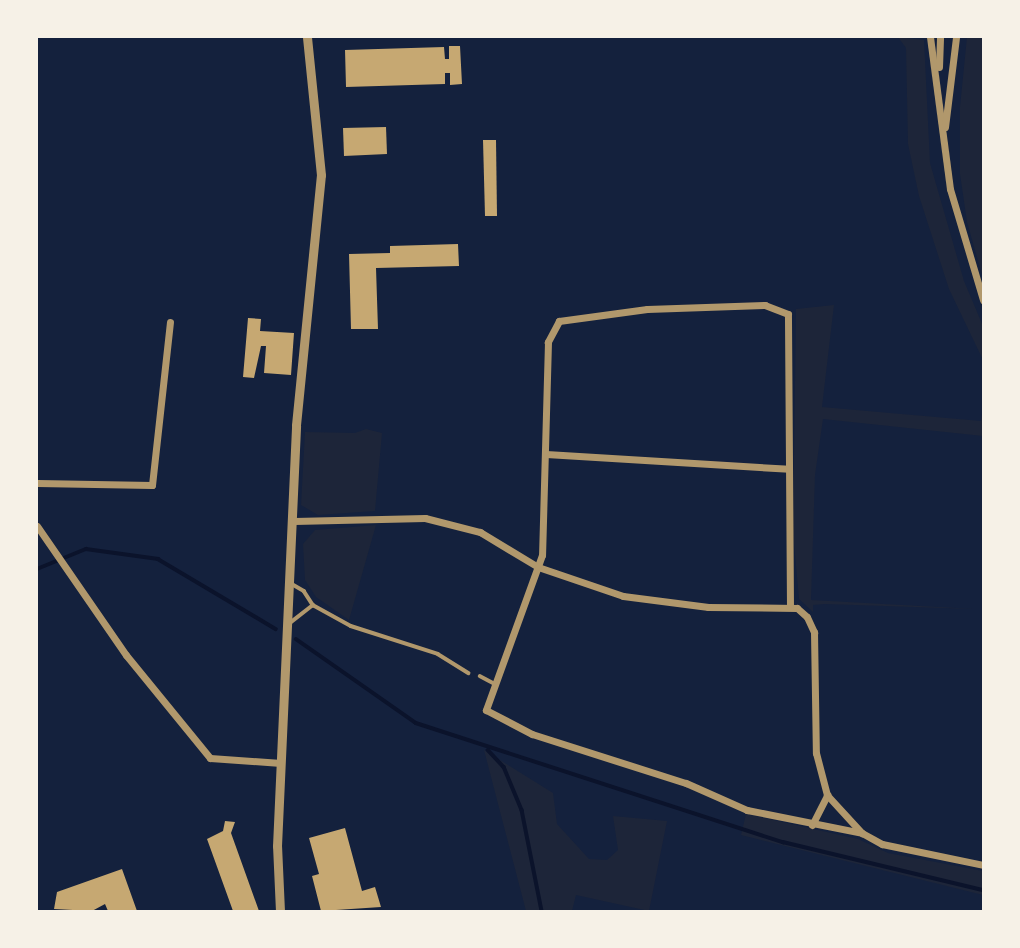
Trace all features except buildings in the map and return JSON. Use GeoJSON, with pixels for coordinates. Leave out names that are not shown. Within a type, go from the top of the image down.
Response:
{"type":"FeatureCollection","features":[{"type":"Feature","properties":{"kind":"street"},"geometry":{"type":"LineString","coordinates":[[280,911],[277,868],[292,584],[296,425],[321,175],[307,37]]}},
{"type":"Feature","properties":{"kind":"street"},"geometry":{"type":"LineString","coordinates":[[930,37],[938,81],[943,141],[961,238],[983,300]]}},
{"type":"Feature","properties":{"kind":"street"},"geometry":{"type":"LineString","coordinates":[[938,81],[940,37]]}},
{"type":"Feature","properties":{"kind":"street"},"geometry":{"type":"LineString","coordinates":[[943,141],[956,37]]}},
{"type":"Feature","properties":{"kind":"street"},"geometry":{"type":"LineString","coordinates":[[790,607],[790,321],[783,308],[765,305],[646,309],[559,321],[548,342],[544,543],[538,567],[493,682],[486,709],[505,723],[584,753],[686,783],[747,810],[862,833],[897,850],[983,865]]}},
{"type":"Feature","properties":{"kind":"street"},"geometry":{"type":"LineString","coordinates":[[37,484],[152,485],[170,321]]}},
{"type":"Feature","properties":{"kind":"street"},"geometry":{"type":"LineString","coordinates":[[547,454],[789,469]]}},
{"type":"Feature","properties":{"kind":"street"},"geometry":{"type":"LineString","coordinates":[[293,521],[438,520],[480,532],[538,567],[596,589],[650,601],[744,609],[790,607],[807,617],[814,632],[816,753],[827,795],[862,833]]}},
{"type":"Feature","properties":{"kind":"street"},"geometry":{"type":"LineString","coordinates":[[37,526],[126,655],[210,758],[281,763]]}},
{"type":"Feature","properties":{"kind":"street"},"geometry":{"type":"LineString","coordinates":[[812,825],[827,795]]}},
{"type":"Feature","properties":{"kind":"lane"},"geometry":{"type":"LineString","coordinates":[[292,584],[304,591],[313,606],[351,626],[438,654],[469,673]]}},
{"type":"Feature","properties":{"kind":"lane"},"geometry":{"type":"LineString","coordinates":[[290,623],[313,606]]}},
{"type":"Feature","properties":{"kind":"lane"},"geometry":{"type":"LineString","coordinates":[[480,677],[493,682]]}},
{"type":"Feature","properties":{"kind":"shaded area"},"geometry":{"type":"Polygon","coordinates":[[[898,37],[924,40],[930,163],[964,281],[983,326],[983,360],[949,289],[919,196],[908,144],[906,48],[898,37]]]}},
{"type":"Feature","properties":{"kind":"shaded area"},"geometry":{"type":"Polygon","coordinates":[[[967,37],[983,37],[983,278],[967,222],[960,174],[960,107],[967,37]]]}},
{"type":"Feature","properties":{"kind":"shaded area"},"geometry":{"type":"Polygon","coordinates":[[[834,305],[822,407],[981,421],[983,406],[983,436],[823,419],[815,475],[811,600],[975,609],[825,604],[813,605],[813,612],[799,599],[793,532],[796,309],[834,305]]]}},
{"type":"Feature","properties":{"kind":"shaded area"},"geometry":{"type":"Polygon","coordinates":[[[366,429],[382,433],[375,511],[318,515],[301,505],[305,432],[355,433],[366,429]]]}},
{"type":"Feature","properties":{"kind":"shaded area"},"geometry":{"type":"Polygon","coordinates":[[[376,525],[349,620],[316,597],[305,580],[303,544],[315,530],[376,525]]]}},
{"type":"Feature","properties":{"kind":"shaded area"},"geometry":{"type":"Polygon","coordinates":[[[484,750],[553,793],[557,824],[589,859],[607,860],[618,850],[613,816],[667,821],[649,911],[576,895],[572,911],[526,911],[484,750]]]}},
{"type":"Feature","properties":{"kind":"shaded area"},"geometry":{"type":"Polygon","coordinates":[[[746,814],[858,839],[888,853],[983,871],[983,895],[741,835],[746,814]]]}},
{"type":"Feature","properties":{"kind":"waterway"},"geometry":{"type":"LineString","coordinates":[[37,569],[86,549],[158,559],[276,629]]}},
{"type":"Feature","properties":{"kind":"waterway"},"geometry":{"type":"LineString","coordinates":[[296,639],[416,723],[783,842],[983,890]]}},
{"type":"Feature","properties":{"kind":"waterway"},"geometry":{"type":"LineString","coordinates":[[488,750],[504,767],[522,810],[542,911]]}}]}
